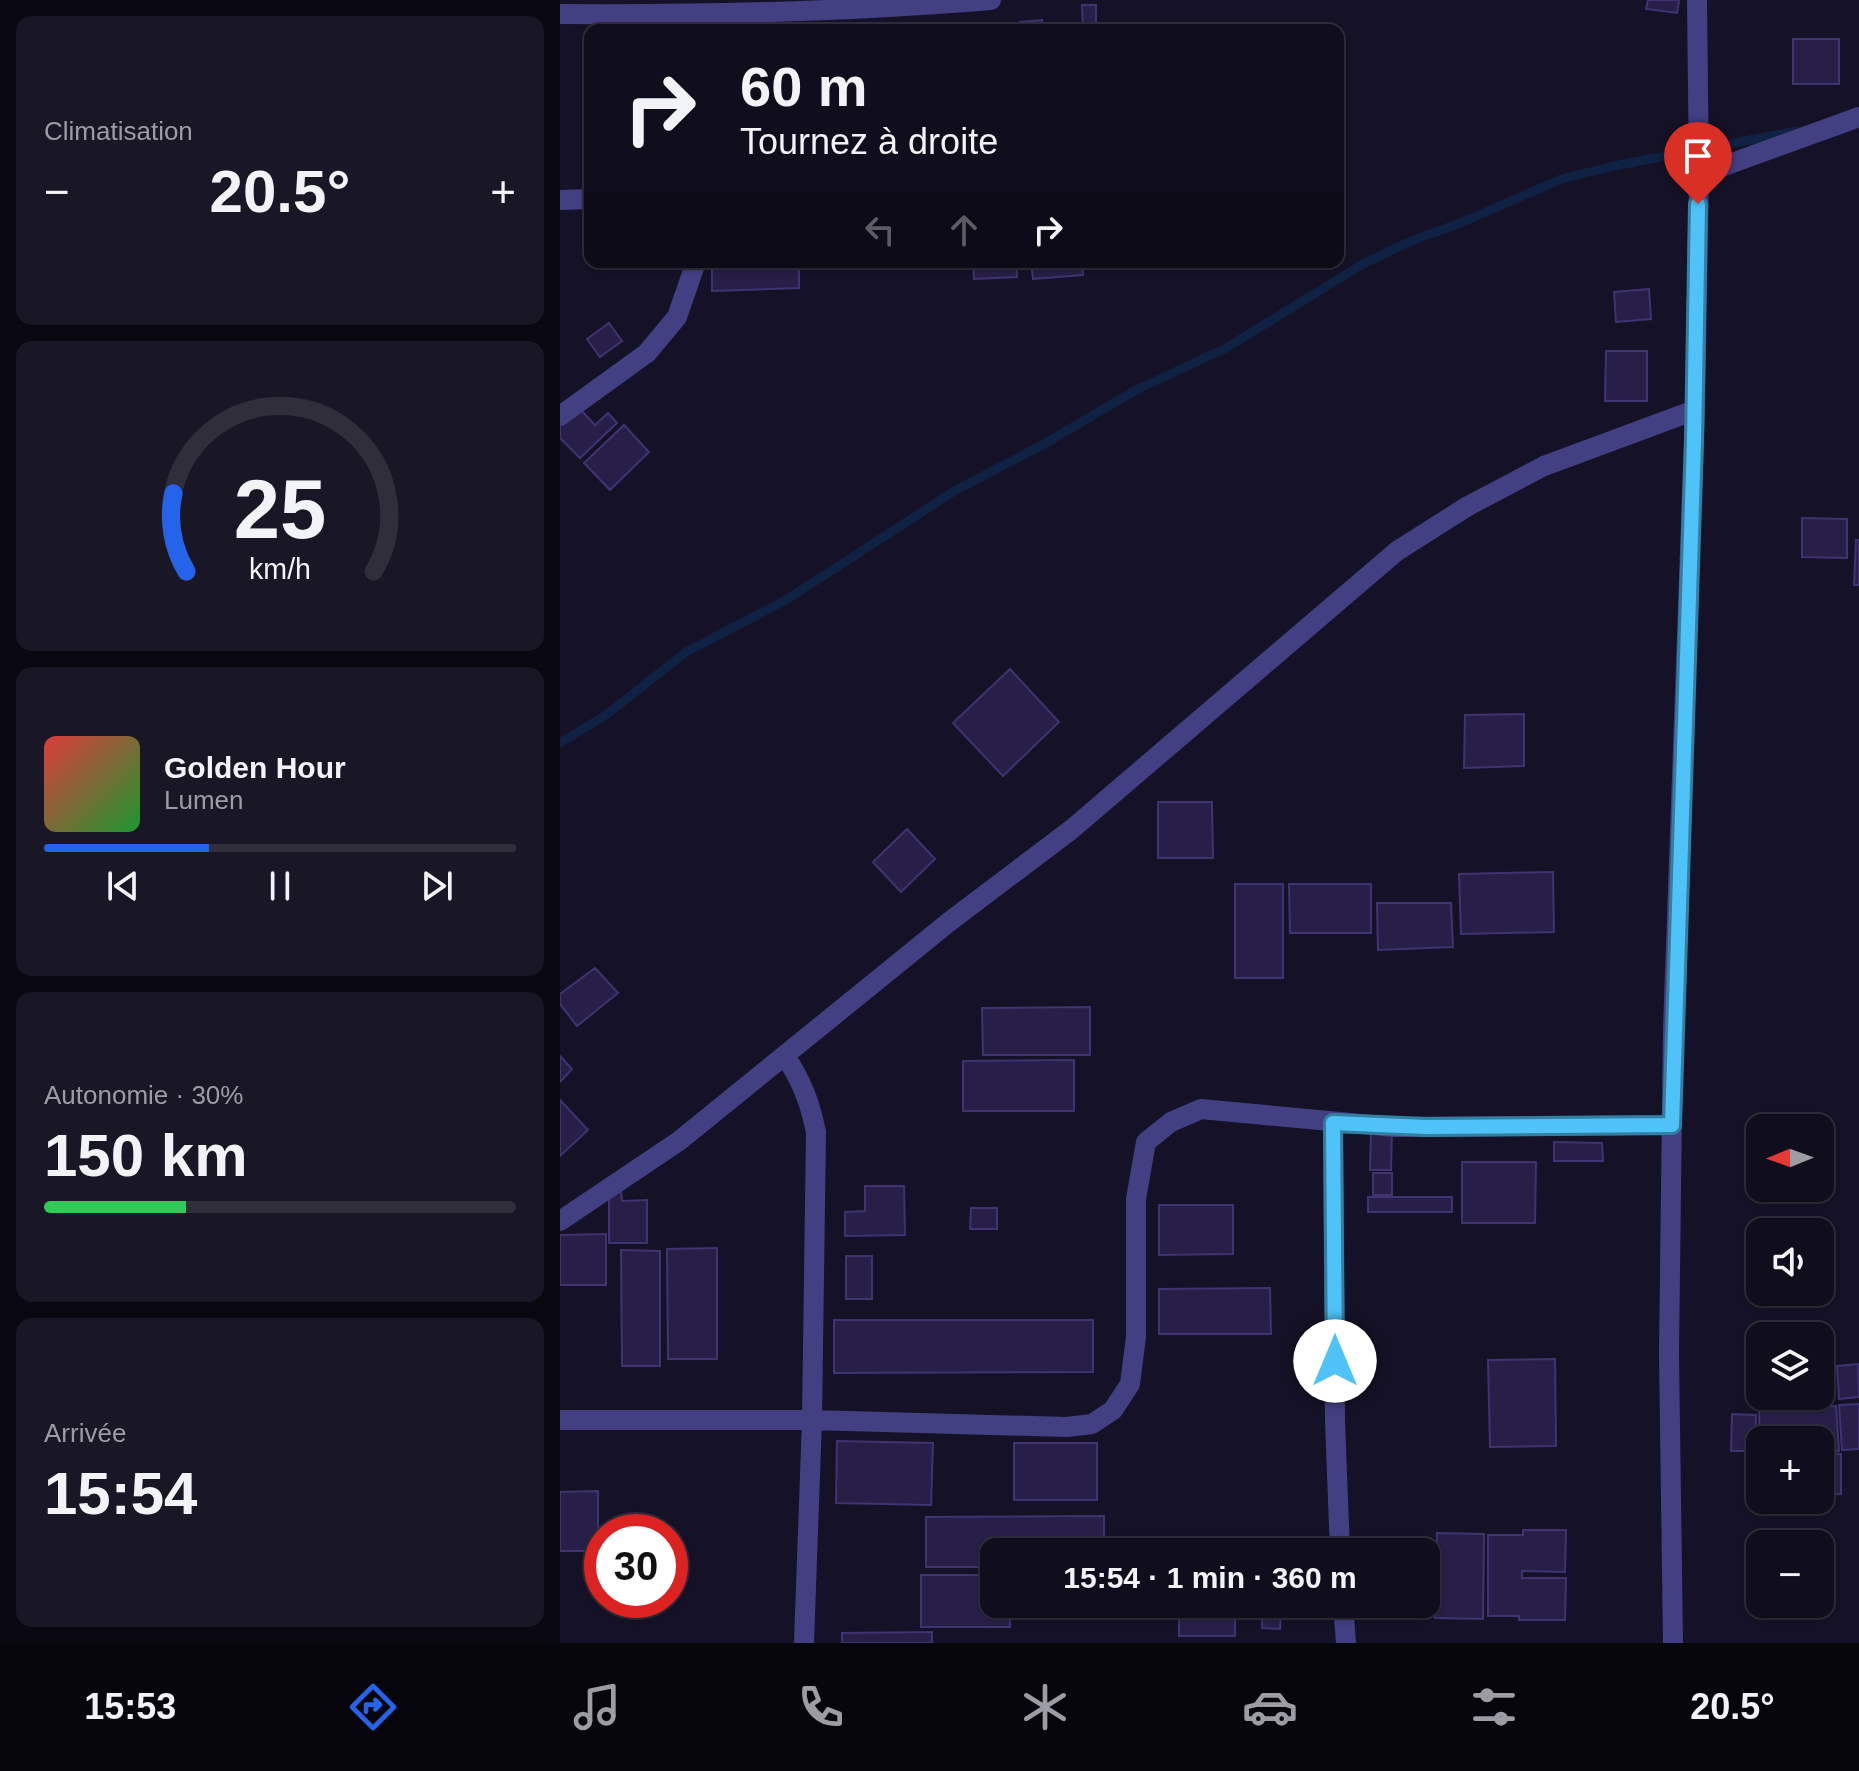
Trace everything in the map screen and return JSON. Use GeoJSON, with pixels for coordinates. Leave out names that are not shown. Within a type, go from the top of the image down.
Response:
{"type":"FeatureCollection","features":[{"type":"Feature","properties":{"kind":"street"},"geometry":{"type":"LineString","coordinates":[[560,14],[714,22],[991,0]]}},
{"type":"Feature","properties":{"kind":"street"},"geometry":{"type":"LineString","coordinates":[[1673,1643],[1669,1353],[1672,1125],[1695,410],[1699,175],[1697,0]]}},
{"type":"Feature","properties":{"kind":"street"},"geometry":{"type":"LineString","coordinates":[[1699,175],[1859,117]]}},
{"type":"Feature","properties":{"kind":"street"},"geometry":{"type":"LineString","coordinates":[[560,200],[584,199]]}},
{"type":"Feature","properties":{"kind":"street"},"geometry":{"type":"LineString","coordinates":[[560,416],[647,353],[677,317],[694,268]]}},
{"type":"Feature","properties":{"kind":"street"},"geometry":{"type":"LineString","coordinates":[[560,1221],[679,1141],[949,922],[1072,829],[1397,551],[1468,506],[1544,466],[1695,410]]}},
{"type":"Feature","properties":{"kind":"street"},"geometry":{"type":"LineString","coordinates":[[785,1056],[809,1099],[816,1132],[812,1420],[804,1643]]}},
{"type":"Feature","properties":{"kind":"street"},"geometry":{"type":"LineString","coordinates":[[560,1420],[812,1420],[1067,1427],[1092,1424],[1113,1410],[1130,1384],[1136,1337],[1136,1199],[1146,1142],[1171,1122],[1201,1109],[1333,1123],[1426,1127],[1672,1125]]}},
{"type":"Feature","properties":{"kind":"street"},"geometry":{"type":"LineString","coordinates":[[1333,1123],[1335,1421],[1339,1538]]}},
{"type":"Feature","properties":{"kind":"street"},"geometry":{"type":"LineString","coordinates":[[1344,1618],[1346,1643]]}},
{"type":"Feature","properties":{"kind":"building"},"geometry":{"type":"Polygon","coordinates":[[[1648,0],[1679,0],[1677,13],[1646,9],[1648,0]]]}},
{"type":"Feature","properties":{"kind":"building"},"geometry":{"type":"Polygon","coordinates":[[[1082,5],[1096,5],[1096,24],[1083,24],[1082,5]]]}},
{"type":"Feature","properties":{"kind":"building"},"geometry":{"type":"Polygon","coordinates":[[[1042,20],[1042,24],[1020,24],[1042,20]]]}},
{"type":"Feature","properties":{"kind":"building"},"geometry":{"type":"Polygon","coordinates":[[[1793,39],[1839,39],[1839,84],[1793,84],[1793,39]]]}},
{"type":"Feature","properties":{"kind":"building"},"geometry":{"type":"Polygon","coordinates":[[[712,268],[799,268],[799,288],[712,291],[712,268]]]}},
{"type":"Feature","properties":{"kind":"building"},"geometry":{"type":"Polygon","coordinates":[[[973,268],[1016,268],[1017,277],[974,279],[973,268]]]}},
{"type":"Feature","properties":{"kind":"building"},"geometry":{"type":"Polygon","coordinates":[[[1032,268],[1082,268],[1083,275],[1033,279],[1032,268]]]}},
{"type":"Feature","properties":{"kind":"building"},"geometry":{"type":"Polygon","coordinates":[[[1649,289],[1651,319],[1616,322],[1614,292],[1649,289]]]}},
{"type":"Feature","properties":{"kind":"building"},"geometry":{"type":"Polygon","coordinates":[[[609,323],[622,341],[600,357],[587,339],[609,323]]]}},
{"type":"Feature","properties":{"kind":"building"},"geometry":{"type":"Polygon","coordinates":[[[1606,351],[1647,351],[1647,401],[1605,401],[1606,351]]]}},
{"type":"Feature","properties":{"kind":"building"},"geometry":{"type":"Polygon","coordinates":[[[577,406],[595,425],[608,413],[617,423],[580,458],[560,438],[560,422],[577,406]]]}},
{"type":"Feature","properties":{"kind":"building"},"geometry":{"type":"Polygon","coordinates":[[[624,425],[649,452],[610,490],[584,463],[624,425]]]}},
{"type":"Feature","properties":{"kind":"building"},"geometry":{"type":"Polygon","coordinates":[[[1802,518],[1847,519],[1847,558],[1802,557],[1802,518]]]}},
{"type":"Feature","properties":{"kind":"building"},"geometry":{"type":"Polygon","coordinates":[[[1856,540],[1859,540],[1859,585],[1854,585],[1856,540]]]}},
{"type":"Feature","properties":{"kind":"building"},"geometry":{"type":"Polygon","coordinates":[[[1010,669],[1059,722],[1003,776],[953,723],[1010,669]]]}},
{"type":"Feature","properties":{"kind":"building"},"geometry":{"type":"Polygon","coordinates":[[[1524,714],[1524,766],[1464,768],[1465,715],[1524,714]]]}},
{"type":"Feature","properties":{"kind":"building"},"geometry":{"type":"Polygon","coordinates":[[[1158,802],[1212,802],[1213,858],[1158,858],[1158,802]]]}},
{"type":"Feature","properties":{"kind":"building"},"geometry":{"type":"Polygon","coordinates":[[[907,829],[935,859],[901,892],[873,862],[907,829]]]}},
{"type":"Feature","properties":{"kind":"building"},"geometry":{"type":"Polygon","coordinates":[[[1553,872],[1554,932],[1461,934],[1459,874],[1553,872]]]}},
{"type":"Feature","properties":{"kind":"building"},"geometry":{"type":"Polygon","coordinates":[[[1235,884],[1283,884],[1283,978],[1235,978],[1235,884]]]}},
{"type":"Feature","properties":{"kind":"building"},"geometry":{"type":"Polygon","coordinates":[[[1289,884],[1371,884],[1371,933],[1290,933],[1289,884]]]}},
{"type":"Feature","properties":{"kind":"building"},"geometry":{"type":"Polygon","coordinates":[[[1377,903],[1451,903],[1453,947],[1378,950],[1377,903]]]}},
{"type":"Feature","properties":{"kind":"building"},"geometry":{"type":"Polygon","coordinates":[[[595,968],[618,993],[577,1026],[560,1004],[560,994],[595,968]]]}},
{"type":"Feature","properties":{"kind":"building"},"geometry":{"type":"Polygon","coordinates":[[[1090,1007],[1090,1055],[983,1055],[982,1008],[1090,1007]]]}},
{"type":"Feature","properties":{"kind":"building"},"geometry":{"type":"Polygon","coordinates":[[[560,1056],[572,1069],[560,1082],[560,1056]]]}},
{"type":"Feature","properties":{"kind":"building"},"geometry":{"type":"Polygon","coordinates":[[[1074,1060],[1074,1111],[963,1111],[963,1061],[1074,1060]]]}},
{"type":"Feature","properties":{"kind":"building"},"geometry":{"type":"Polygon","coordinates":[[[560,1100],[588,1130],[560,1156],[560,1100]]]}},
{"type":"Feature","properties":{"kind":"building"},"geometry":{"type":"Polygon","coordinates":[[[1371,1129],[1392,1129],[1391,1170],[1370,1170],[1371,1129]]]}},
{"type":"Feature","properties":{"kind":"building"},"geometry":{"type":"Polygon","coordinates":[[[1554,1142],[1602,1143],[1603,1161],[1554,1161],[1554,1142]]]}},
{"type":"Feature","properties":{"kind":"building"},"geometry":{"type":"Polygon","coordinates":[[[1462,1162],[1536,1162],[1535,1223],[1462,1223],[1462,1162]]]}},
{"type":"Feature","properties":{"kind":"building"},"geometry":{"type":"Polygon","coordinates":[[[1373,1173],[1392,1173],[1392,1195],[1373,1195],[1373,1173]]]}},
{"type":"Feature","properties":{"kind":"building"},"geometry":{"type":"Polygon","coordinates":[[[865,1186],[904,1186],[905,1235],[845,1236],[845,1212],[865,1211],[865,1186]]]}},
{"type":"Feature","properties":{"kind":"building"},"geometry":{"type":"Polygon","coordinates":[[[609,1189],[621,1190],[622,1201],[647,1200],[647,1243],[609,1243],[609,1189]]]}},
{"type":"Feature","properties":{"kind":"building"},"geometry":{"type":"Polygon","coordinates":[[[1368,1197],[1452,1197],[1452,1212],[1368,1212],[1368,1197]]]}},
{"type":"Feature","properties":{"kind":"building"},"geometry":{"type":"Polygon","coordinates":[[[1159,1205],[1233,1205],[1233,1254],[1159,1255],[1159,1205]]]}},
{"type":"Feature","properties":{"kind":"building"},"geometry":{"type":"Polygon","coordinates":[[[971,1208],[997,1208],[997,1229],[970,1229],[971,1208]]]}},
{"type":"Feature","properties":{"kind":"building"},"geometry":{"type":"Polygon","coordinates":[[[606,1234],[606,1285],[560,1285],[560,1235],[606,1234]]]}},
{"type":"Feature","properties":{"kind":"building"},"geometry":{"type":"Polygon","coordinates":[[[717,1248],[717,1359],[668,1359],[667,1249],[717,1248]]]}},
{"type":"Feature","properties":{"kind":"building"},"geometry":{"type":"Polygon","coordinates":[[[621,1250],[660,1251],[660,1366],[622,1366],[621,1250]]]}},
{"type":"Feature","properties":{"kind":"building"},"geometry":{"type":"Polygon","coordinates":[[[846,1256],[872,1256],[872,1299],[846,1299],[846,1256]]]}},
{"type":"Feature","properties":{"kind":"building"},"geometry":{"type":"Polygon","coordinates":[[[1270,1288],[1271,1334],[1159,1334],[1159,1289],[1270,1288]]]}},
{"type":"Feature","properties":{"kind":"building"},"geometry":{"type":"Polygon","coordinates":[[[834,1320],[1093,1320],[1093,1372],[834,1373],[834,1320]]]}},
{"type":"Feature","properties":{"kind":"building"},"geometry":{"type":"Polygon","coordinates":[[[1555,1359],[1556,1446],[1490,1447],[1488,1360],[1555,1359]]]}},
{"type":"Feature","properties":{"kind":"building"},"geometry":{"type":"Polygon","coordinates":[[[1858,1364],[1859,1397],[1839,1399],[1837,1366],[1858,1364]]]}},
{"type":"Feature","properties":{"kind":"building"},"geometry":{"type":"Polygon","coordinates":[[[1859,1404],[1859,1449],[1842,1450],[1839,1405],[1859,1404]]]}},
{"type":"Feature","properties":{"kind":"building"},"geometry":{"type":"Polygon","coordinates":[[[1834,1406],[1839,1451],[1834,1451],[1834,1426],[1759,1426],[1759,1410],[1834,1410],[1834,1406]]]}},
{"type":"Feature","properties":{"kind":"building"},"geometry":{"type":"Polygon","coordinates":[[[1732,1414],[1756,1415],[1756,1426],[1746,1426],[1746,1451],[1731,1451],[1732,1414]]]}},
{"type":"Feature","properties":{"kind":"building"},"geometry":{"type":"Polygon","coordinates":[[[837,1441],[933,1443],[931,1505],[836,1503],[837,1441]]]}},
{"type":"Feature","properties":{"kind":"building"},"geometry":{"type":"Polygon","coordinates":[[[1014,1443],[1097,1443],[1097,1500],[1014,1500],[1014,1443]]]}},
{"type":"Feature","properties":{"kind":"building"},"geometry":{"type":"Polygon","coordinates":[[[1834,1454],[1841,1454],[1841,1494],[1834,1494],[1834,1454]]]}},
{"type":"Feature","properties":{"kind":"building"},"geometry":{"type":"Polygon","coordinates":[[[598,1491],[598,1514],[584,1514],[584,1551],[560,1551],[560,1492],[598,1491]]]}},
{"type":"Feature","properties":{"kind":"building"},"geometry":{"type":"Polygon","coordinates":[[[1104,1516],[1104,1538],[980,1538],[980,1567],[926,1567],[926,1517],[1104,1516]]]}},
{"type":"Feature","properties":{"kind":"building"},"geometry":{"type":"Polygon","coordinates":[[[1523,1530],[1566,1530],[1565,1572],[1522,1571],[1522,1578],[1566,1578],[1565,1620],[1488,1616],[1488,1535],[1523,1535],[1523,1530]]]}},
{"type":"Feature","properties":{"kind":"building"},"geometry":{"type":"Polygon","coordinates":[[[1437,1533],[1484,1534],[1483,1619],[1435,1618],[1440,1618],[1440,1538],[1437,1538],[1437,1533]]]}},
{"type":"Feature","properties":{"kind":"building"},"geometry":{"type":"Polygon","coordinates":[[[921,1575],[980,1575],[980,1618],[1010,1618],[1010,1627],[921,1627],[921,1575]]]}},
{"type":"Feature","properties":{"kind":"building"},"geometry":{"type":"Polygon","coordinates":[[[1179,1618],[1235,1618],[1235,1636],[1179,1636],[1179,1618]]]}},
{"type":"Feature","properties":{"kind":"building"},"geometry":{"type":"Polygon","coordinates":[[[1262,1618],[1281,1618],[1280,1629],[1262,1628],[1262,1618]]]}},
{"type":"Feature","properties":{"kind":"building"},"geometry":{"type":"Polygon","coordinates":[[[932,1632],[932,1643],[842,1643],[842,1633],[932,1632]]]}},
{"type":"Feature","properties":{"kind":"waterway"},"geometry":{"type":"LineString","coordinates":[[560,743],[606,715],[686,652],[786,600],[956,490],[1046,443],[1136,390],[1226,348],[1363,264],[1561,179],[1796,131]]}},
{"type":"Feature","properties":{"kind":"route"},"geometry":{"type":"LineString","coordinates":[[1335,1361],[1333,1123],[1489,1128],[1672,1125],[1694,441],[1698,204]]}}]}
